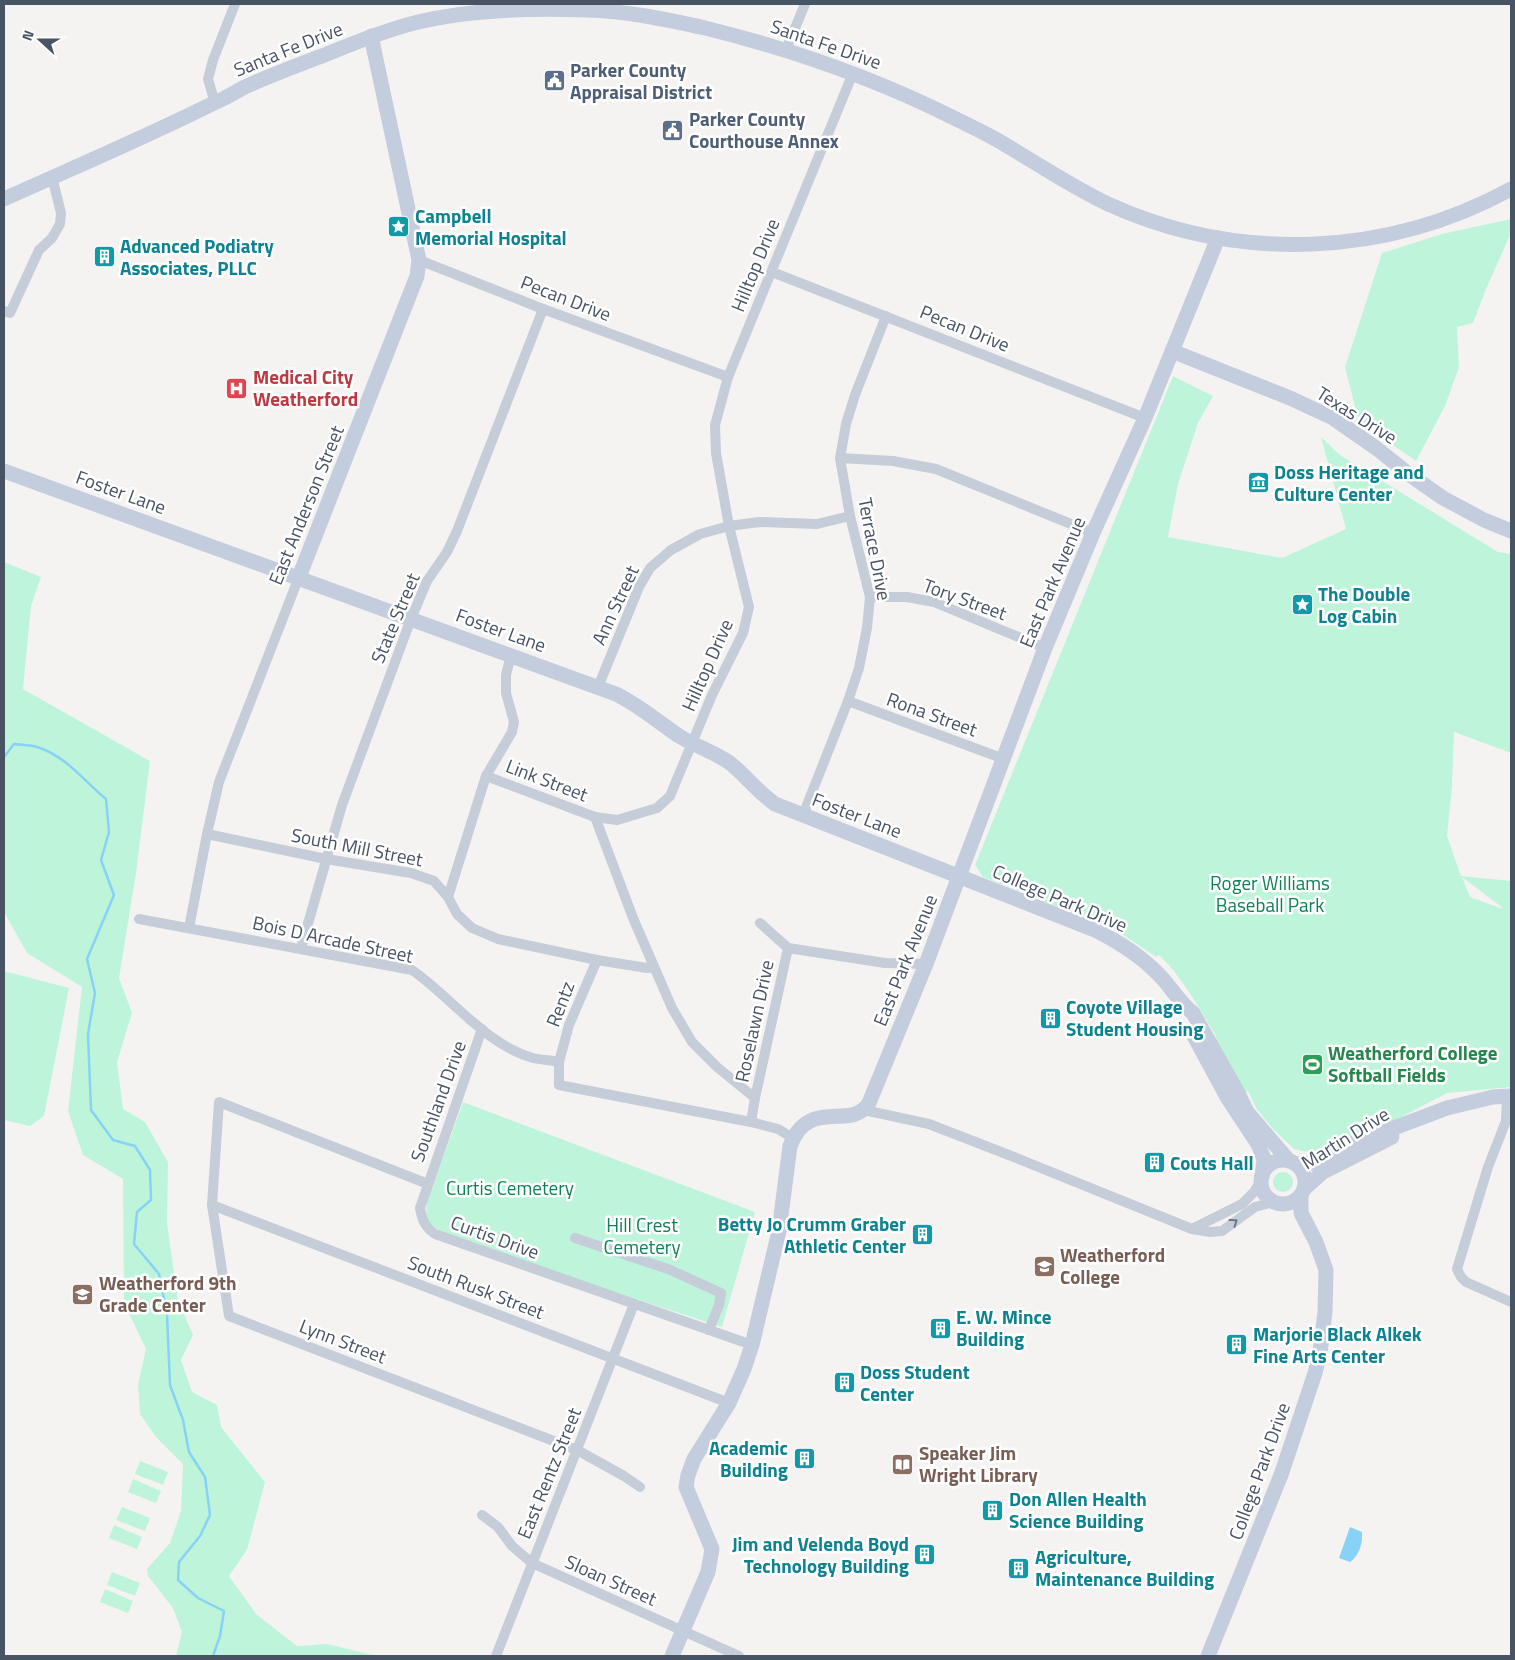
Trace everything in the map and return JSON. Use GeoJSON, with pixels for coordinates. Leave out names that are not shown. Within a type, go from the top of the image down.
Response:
{"type":"FeatureCollection","features":[{"type":"Feature","properties":{"kind":"street"},"geometry":{"type":"LineString","coordinates":[[215,103],[208,79],[213,60],[235,4]]}},
{"type":"Feature","properties":{"kind":"street"},"geometry":{"type":"LineString","coordinates":[[786,50],[805,4]]}},
{"type":"Feature","properties":{"kind":"street","name":"Santa Fe Drive"},"geometry":{"type":"LineString","coordinates":[[4,199],[102,157],[244,88],[371,36],[418,22],[461,14],[508,10],[629,12],[666,19],[786,50],[853,73],[921,101],[1001,142],[1072,185],[1107,203],[1155,222],[1218,238],[1253,243],[1294,245],[1351,242],[1402,232],[1441,221],[1511,189]]}},
{"type":"Feature","properties":{"kind":"street","name":"East Anderson Street"},"geometry":{"type":"LineString","coordinates":[[189,928],[219,782],[417,276],[420,260],[371,36]]}},
{"type":"Feature","properties":{"kind":"street","name":"Hilltop Drive"},"geometry":{"type":"LineString","coordinates":[[595,817],[618,820],[657,808],[670,796],[712,695],[743,633],[749,606],[729,526],[716,453],[715,425],[728,378],[853,73]]}},
{"type":"Feature","properties":{"kind":"street"},"geometry":{"type":"LineString","coordinates":[[4,311],[10,313],[40,250],[52,238],[60,224],[61,213],[52,178]]}},
{"type":"Feature","properties":{"kind":"street","name":"East Park Avenue"},"geometry":{"type":"LineString","coordinates":[[864,1110],[926,964],[1045,648],[1093,533],[1145,418],[1218,238]]}},
{"type":"Feature","properties":{"kind":"street","name":"Pecan Drive"},"geometry":{"type":"LineString","coordinates":[[420,260],[543,309],[728,378]]}},
{"type":"Feature","properties":{"kind":"street","name":"Pecan Drive"},"geometry":{"type":"LineString","coordinates":[[772,272],[1145,418]]}},
{"type":"Feature","properties":{"kind":"street","name":"State Street"},"geometry":{"type":"LineString","coordinates":[[301,948],[342,805],[411,619],[427,581],[457,531],[543,309]]}},
{"type":"Feature","properties":{"kind":"street","name":"Terrace Drive"},"geometry":{"type":"LineString","coordinates":[[803,815],[848,701],[859,668],[867,628],[870,597],[850,516],[840,458],[846,424],[855,395],[886,316]]}},
{"type":"Feature","properties":{"kind":"street","name":"Texas Drive"},"geometry":{"type":"LineString","coordinates":[[1172,351],[1290,398],[1333,418],[1443,498],[1484,520],[1511,531]]}},
{"type":"Feature","properties":{"kind":"street"},"geometry":{"type":"LineString","coordinates":[[840,458],[893,461],[936,469],[1093,533]]}},
{"type":"Feature","properties":{"kind":"street","name":"Foster Lane"},"geometry":{"type":"LineString","coordinates":[[4,470],[598,687],[632,702],[692,743],[727,761],[770,800],[959,877]]}},
{"type":"Feature","properties":{"kind":"street","name":"Ann Street"},"geometry":{"type":"LineString","coordinates":[[598,687],[632,603],[650,568],[670,550],[700,534],[729,526],[758,522],[817,524],[850,516]]}},
{"type":"Feature","properties":{"kind":"street","name":"Tory Street"},"geometry":{"type":"LineString","coordinates":[[870,597],[907,597],[934,602],[1045,648]]}},
{"type":"Feature","properties":{"kind":"street"},"geometry":{"type":"LineString","coordinates":[[448,897],[486,776],[512,732],[514,722],[506,693],[506,675],[511,655]]}},
{"type":"Feature","properties":{"kind":"street","name":"Rona Street"},"geometry":{"type":"LineString","coordinates":[[848,701],[1004,759]]}},
{"type":"Feature","properties":{"kind":"street","name":"Link Street"},"geometry":{"type":"LineString","coordinates":[[486,776],[595,817]]}},
{"type":"Feature","properties":{"kind":"street"},"geometry":{"type":"LineString","coordinates":[[595,817],[633,918],[672,1008],[692,1042],[717,1067],[755,1098]]}},
{"type":"Feature","properties":{"kind":"street","name":"South Mill Street"},"geometry":{"type":"LineString","coordinates":[[207,834],[326,859],[411,873],[434,881],[448,897],[457,914],[472,928],[498,939],[597,960],[647,968],[654,967]]}},
{"type":"Feature","properties":{"kind":"street","name":"College Park Drive"},"geometry":{"type":"LineString","coordinates":[[959,877],[1094,930],[1115,940],[1135,954],[1162,978],[1182,1005],[1193,1013],[1247,1112],[1292,1163]]}},
{"type":"Feature","properties":{"kind":"street","name":"Bois D Arcade Street"},"geometry":{"type":"LineString","coordinates":[[139,919],[412,970],[482,1029],[507,1047],[533,1058],[559,1062]]}},
{"type":"Feature","properties":{"kind":"street"},"geometry":{"type":"LineString","coordinates":[[760,923],[788,948]]}},
{"type":"Feature","properties":{"kind":"street","name":"Roselawn Drive"},"geometry":{"type":"LineString","coordinates":[[751,1122],[788,948],[885,964],[926,964]]}},
{"type":"Feature","properties":{"kind":"street","name":"Rentz"},"geometry":{"type":"LineString","coordinates":[[559,1062],[569,1025],[597,960]]}},
{"type":"Feature","properties":{"kind":"street","name":"College Park Drive"},"geometry":{"type":"LineString","coordinates":[[1182,1005],[1184,1018],[1227,1097],[1258,1144],[1264,1159],[1262,1179]]}},
{"type":"Feature","properties":{"kind":"street","name":"Southland Drive"},"geometry":{"type":"LineString","coordinates":[[428,1184],[482,1029]]}},
{"type":"Feature","properties":{"kind":"street"},"geometry":{"type":"LineString","coordinates":[[559,1062],[559,1085],[751,1122],[778,1129],[793,1138]]}},
{"type":"Feature","properties":{"kind":"street"},"geometry":{"type":"LineString","coordinates":[[1509,1096],[1507,1127],[1488,1167],[1457,1269],[1466,1282],[1511,1302]]}},
{"type":"Feature","properties":{"kind":"street","name":"Martin Drive"},"geometry":{"type":"LineString","coordinates":[[1292,1163],[1316,1163],[1341,1148],[1408,1122],[1470,1102],[1509,1096]]}},
{"type":"Feature","properties":{"kind":"street","name":"Lynn Street"},"geometry":{"type":"LineString","coordinates":[[428,1184],[219,1102],[212,1205],[229,1316],[577,1450],[640,1487]]}},
{"type":"Feature","properties":{"kind":"street"},"geometry":{"type":"LineString","coordinates":[[672,1656],[708,1572],[712,1549],[686,1488],[688,1475],[694,1459],[729,1403],[752,1346],[779,1231],[790,1146],[793,1138],[805,1123],[822,1117],[846,1115],[864,1110],[928,1124],[1192,1229],[1210,1232],[1222,1231],[1255,1207],[1294,1202],[1303,1192],[1305,1179],[1303,1173],[1292,1163],[1281,1160],[1274,1162],[1264,1171],[1262,1190],[1275,1203]]}},
{"type":"Feature","properties":{"kind":"street","name":"Martin Drive"},"geometry":{"type":"LineString","coordinates":[[1303,1192],[1323,1172],[1393,1136],[1408,1122]]}},
{"type":"Feature","properties":{"kind":"street"},"geometry":{"type":"LineString","coordinates":[[1192,1229],[1242,1204],[1254,1192],[1262,1179]]}},
{"type":"Feature","properties":{"kind":"street","name":"Curtis Drive"},"geometry":{"type":"LineString","coordinates":[[428,1184],[420,1208],[422,1219],[427,1229],[435,1234],[752,1346]]}},
{"type":"Feature","properties":{"kind":"street","name":"College Park Drive"},"geometry":{"type":"LineString","coordinates":[[1208,1656],[1280,1475],[1320,1353],[1326,1270],[1316,1242],[1302,1216],[1300,1207],[1303,1192]]}},
{"type":"Feature","properties":{"kind":"street","name":"College Park Drive"},"geometry":{"type":"LineString","coordinates":[[1275,1203],[1291,1216],[1305,1236],[1324,1295]]}},
{"type":"Feature","properties":{"kind":"street","name":"South Rusk Street"},"geometry":{"type":"LineString","coordinates":[[212,1205],[729,1403]]}},
{"type":"Feature","properties":{"kind":"street"},"geometry":{"type":"LineString","coordinates":[[574,1238],[668,1268],[722,1292],[709,1330]]}},
{"type":"Feature","properties":{"kind":"street","name":"East Rentz Street"},"geometry":{"type":"LineString","coordinates":[[496,1656],[634,1304]]}},
{"type":"Feature","properties":{"kind":"street","name":"Sloan Street"},"geometry":{"type":"LineString","coordinates":[[482,1515],[498,1528],[512,1546],[532,1563],[739,1656]]}},
{"type":"Feature","properties":{"kind":"green space"},"geometry":{"type":"Polygon","coordinates":[[[1511,219],[1511,233],[1473,323],[1457,327],[1459,367],[1445,406],[1416,461],[1359,422],[1345,367],[1382,253],[1442,234],[1511,219]]]}},
{"type":"Feature","properties":{"kind":"green space","name":"Roger Williams Baseball Park"},"geometry":{"type":"Polygon","coordinates":[[[1173,376],[1213,396],[1198,423],[1178,484],[1168,537],[1282,558],[1346,529],[1321,437],[1340,455],[1498,552],[1511,554],[1511,753],[1454,732],[1452,786],[1447,836],[1461,876],[1511,881],[1511,1087],[1447,1093],[1369,1134],[1312,1153],[1294,1149],[1272,1128],[1256,1108],[1248,1091],[1245,1092],[1215,1042],[1216,1036],[1197,1004],[1176,973],[1159,955],[1156,957],[1116,930],[983,877],[975,865],[1173,376]],[[1462,877],[1470,897],[1503,908],[1462,877]]]}},
{"type":"Feature","properties":{"kind":"green space"},"geometry":{"type":"Polygon","coordinates":[[[4,562],[41,577],[31,606],[23,689],[150,761],[136,873],[119,978],[132,1013],[117,1062],[123,1109],[145,1122],[168,1162],[167,1223],[178,1300],[193,1335],[181,1360],[192,1392],[217,1405],[221,1427],[265,1482],[247,1550],[229,1576],[256,1614],[297,1646],[327,1644],[377,1656],[176,1656],[182,1632],[173,1608],[148,1576],[147,1569],[170,1543],[181,1511],[183,1464],[155,1436],[140,1414],[138,1384],[146,1349],[124,1303],[123,1179],[83,1155],[68,1111],[82,987],[27,953],[4,912],[4,562]]]}},
{"type":"Feature","properties":{"kind":"green space"},"geometry":{"type":"Polygon","coordinates":[[[4,971],[69,988],[44,1116],[30,1126],[4,1120],[4,971]]]}},
{"type":"Feature","properties":{"kind":"green space"},"geometry":{"type":"Polygon","coordinates":[[[463,1102],[755,1212],[722,1327],[563,1275],[443,1232],[431,1224],[427,1217],[427,1202],[463,1102]]]}},
{"type":"Feature","properties":{"kind":"green space"},"geometry":{"type":"Polygon","coordinates":[[[1283,1172],[1290,1175],[1293,1182],[1290,1189],[1283,1192],[1276,1189],[1273,1182],[1276,1175],[1283,1172]]]}},
{"type":"Feature","properties":{"kind":"green space"},"geometry":{"type":"Polygon","coordinates":[[[140,1461],[168,1472],[163,1485],[135,1474],[140,1461]]]}},
{"type":"Feature","properties":{"kind":"green space"},"geometry":{"type":"Polygon","coordinates":[[[133,1479],[161,1491],[156,1503],[128,1492],[133,1479]]]}},
{"type":"Feature","properties":{"kind":"green space"},"geometry":{"type":"Polygon","coordinates":[[[122,1507],[150,1518],[145,1531],[116,1520],[122,1507]]]}},
{"type":"Feature","properties":{"kind":"green space"},"geometry":{"type":"Polygon","coordinates":[[[114,1525],[142,1537],[137,1549],[109,1538],[114,1525]]]}},
{"type":"Feature","properties":{"kind":"green space"},"geometry":{"type":"Polygon","coordinates":[[[112,1572],[140,1583],[135,1596],[107,1585],[112,1572]]]}},
{"type":"Feature","properties":{"kind":"green space"},"geometry":{"type":"Polygon","coordinates":[[[105,1589],[133,1601],[128,1613],[100,1602],[105,1589]]]}},
{"type":"Feature","properties":{"kind":"water"},"geometry":{"type":"Polygon","coordinates":[[[1350,1527],[1362,1532],[1362,1536],[1358,1553],[1350,1562],[1339,1558],[1350,1527]]]}},
{"type":"Feature","properties":{"kind":"waterway"},"geometry":{"type":"LineString","coordinates":[[4,757],[14,744],[34,746],[47,751],[66,763],[106,799],[109,832],[101,860],[114,895],[87,959],[95,993],[88,1034],[91,1110],[113,1140],[135,1146],[150,1170],[151,1200],[137,1212],[134,1244],[159,1274],[167,1314],[170,1385],[183,1420],[189,1452],[205,1477],[210,1515],[200,1536],[179,1562],[178,1580],[198,1598],[224,1611],[220,1636],[213,1656]]}},
{"type":"Feature","properties":{"kind":"place","name":"Parker County Appraisal District"},"geometry":{"type":"Point","coordinates":[554,81]}},
{"type":"Feature","properties":{"kind":"place","name":"Parker County Courthouse Annex"},"geometry":{"type":"Point","coordinates":[673,130]}},
{"type":"Feature","properties":{"kind":"place","name":"Campbell Memorial Hospital"},"geometry":{"type":"Point","coordinates":[399,227]}},
{"type":"Feature","properties":{"kind":"place","name":"Advanced Podiatry Associates, PLLC"},"geometry":{"type":"Point","coordinates":[104,257]}},
{"type":"Feature","properties":{"kind":"place","name":"Medical City Weatherford"},"geometry":{"type":"Point","coordinates":[237,388]}},
{"type":"Feature","properties":{"kind":"place","name":"Doss Heritage and Culture Center"},"geometry":{"type":"Point","coordinates":[1258,483]}},
{"type":"Feature","properties":{"kind":"place","name":"The Double Log Cabin"},"geometry":{"type":"Point","coordinates":[1302,605]}},
{"type":"Feature","properties":{"kind":"place","name":"Coyote Village Student Housing"},"geometry":{"type":"Point","coordinates":[1050,1018]}},
{"type":"Feature","properties":{"kind":"place","name":"Weatherford College Softball Fields"},"geometry":{"type":"Point","coordinates":[1312,1064]}},
{"type":"Feature","properties":{"kind":"place","name":"Couts Hall"},"geometry":{"type":"Point","coordinates":[1154,1163]}},
{"type":"Feature","properties":{"kind":"place","name":"Betty Jo Crumm Graber Athletic Center"},"geometry":{"type":"Point","coordinates":[922,1235]}},
{"type":"Feature","properties":{"kind":"place","name":"Weatherford College"},"geometry":{"type":"Point","coordinates":[1044,1266]}},
{"type":"Feature","properties":{"kind":"place","name":"Weatherford 9th Grade Center"},"geometry":{"type":"Point","coordinates":[83,1294]}},
{"type":"Feature","properties":{"kind":"place","name":"E. W. Mince Building"},"geometry":{"type":"Point","coordinates":[940,1328]}},
{"type":"Feature","properties":{"kind":"place","name":"Marjorie Black Alkek Fine Arts Center"},"geometry":{"type":"Point","coordinates":[1237,1345]}},
{"type":"Feature","properties":{"kind":"place","name":"Doss Student Center"},"geometry":{"type":"Point","coordinates":[844,1383]}},
{"type":"Feature","properties":{"kind":"place","name":"Academic Building"},"geometry":{"type":"Point","coordinates":[804,1459]}},
{"type":"Feature","properties":{"kind":"place","name":"Speaker Jim Wright Library"},"geometry":{"type":"Point","coordinates":[903,1464]}},
{"type":"Feature","properties":{"kind":"place","name":"Don Allen Health Science Building"},"geometry":{"type":"Point","coordinates":[993,1510]}},
{"type":"Feature","properties":{"kind":"place","name":"Jim and Velenda Boyd Technology Building"},"geometry":{"type":"Point","coordinates":[925,1555]}},
{"type":"Feature","properties":{"kind":"place","name":"Agriculture, Maintenance Building"},"geometry":{"type":"Point","coordinates":[1019,1568]}},
{"type":"Feature","properties":{"kind":"park label","name":"Curtis Cemetery"},"geometry":{"type":"Point","coordinates":[510,1188]}},
{"type":"Feature","properties":{"kind":"park label","name":"Hill Crest Cemetery"},"geometry":{"type":"Point","coordinates":[642,1236]}}]}
